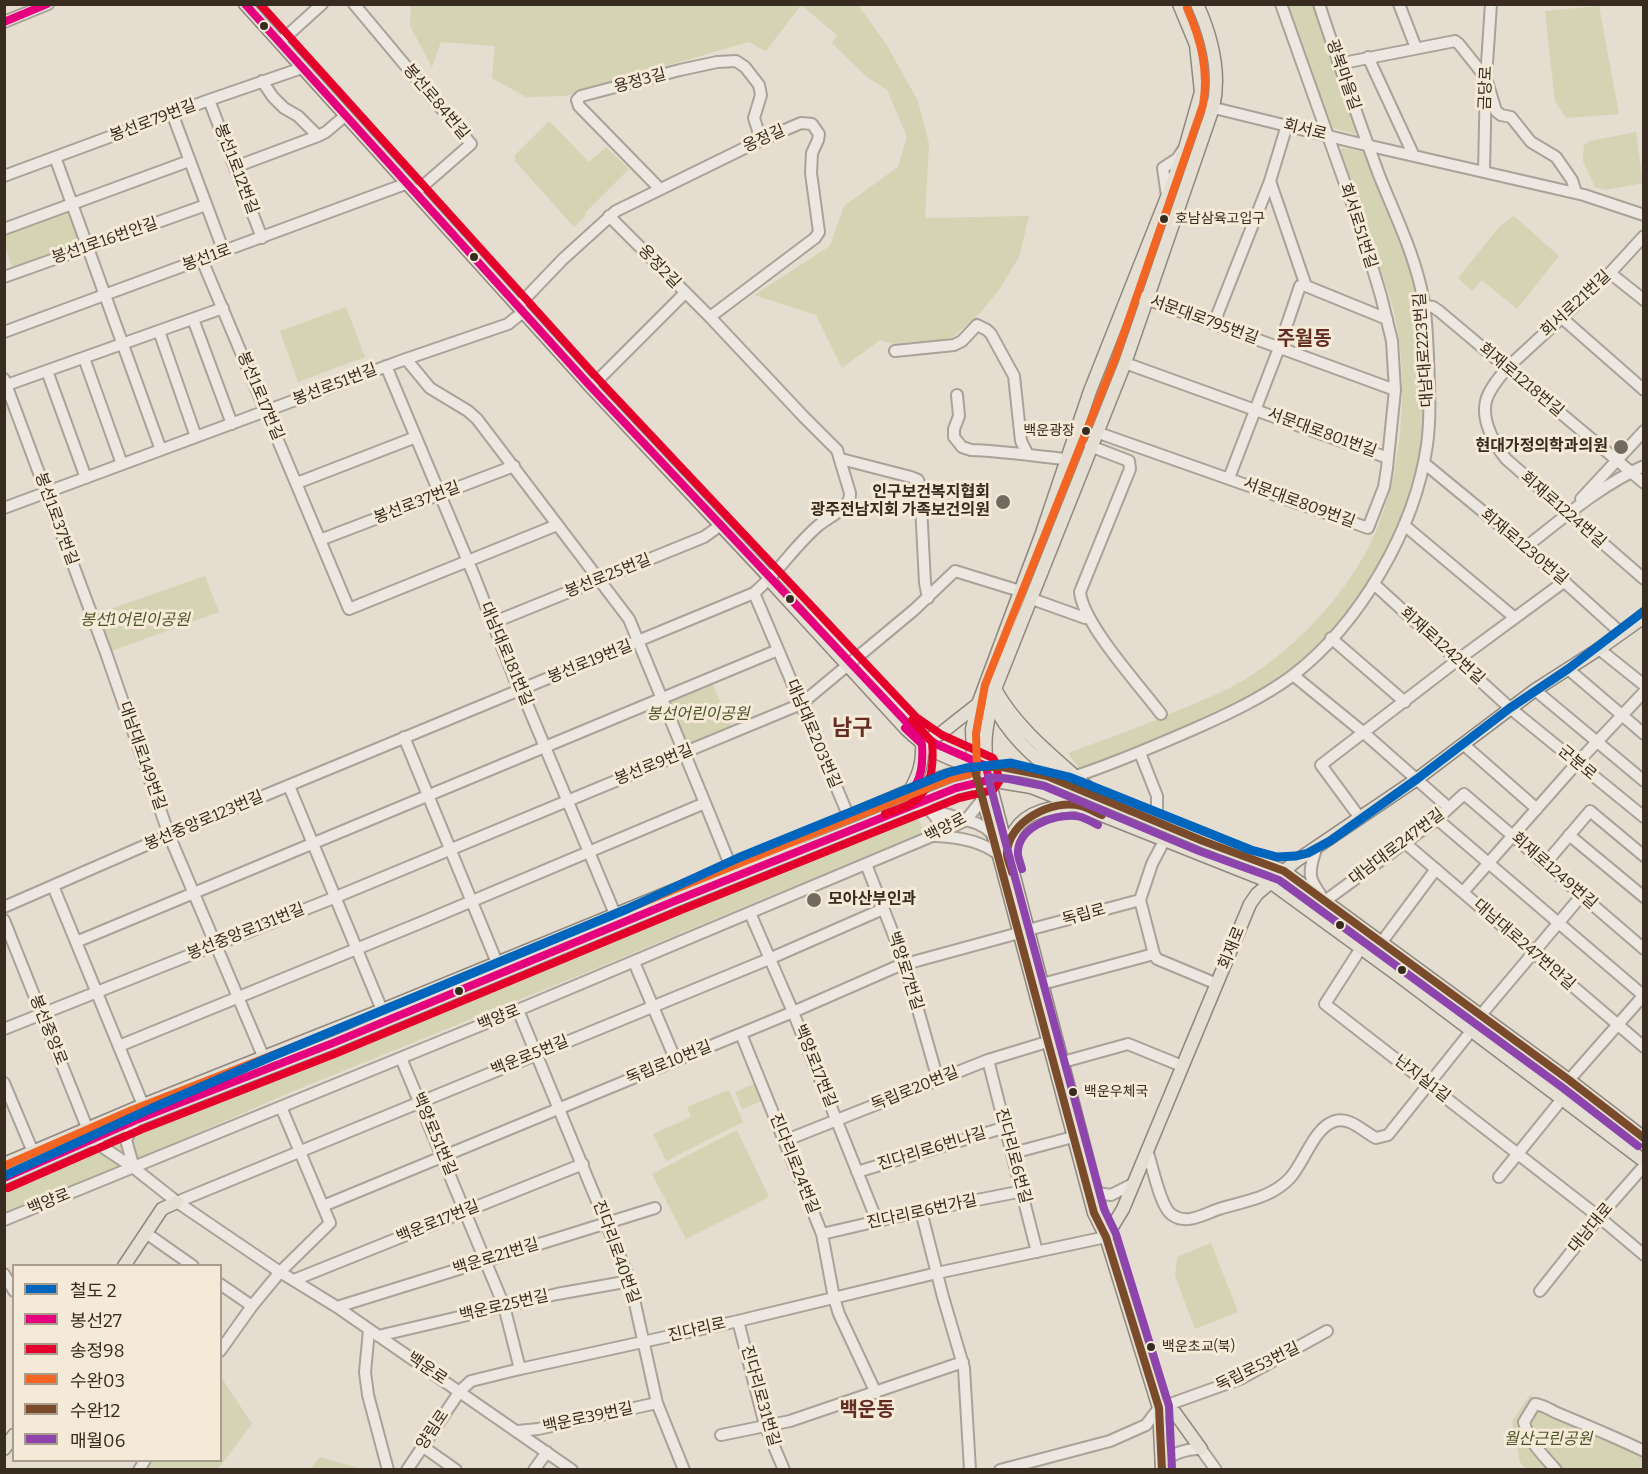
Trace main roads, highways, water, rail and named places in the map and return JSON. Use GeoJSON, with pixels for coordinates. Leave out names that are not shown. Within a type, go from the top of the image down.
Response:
{"type":"FeatureCollection","features":[{"type":"Feature","properties":{"kind":"main road"},"geometry":{"type":"LineString","coordinates":[[245,4],[591,387],[924,742],[978,765],[1023,770],[1076,783]]}},
{"type":"Feature","properties":{"kind":"main road"},"geometry":{"type":"LineString","coordinates":[[1106,1237],[1094,1213],[1047,1042],[1023,932],[978,765],[972,729],[978,705],[1104,353],[1167,197],[1198,104],[1201,92],[1196,45],[1179,4]]}},
{"type":"Feature","properties":{"kind":"main road"},"geometry":{"type":"LineString","coordinates":[[4,1164],[33,1152],[136,1120],[382,1010],[499,968],[615,914],[932,781],[978,765],[984,752],[985,729],[994,695],[1090,446],[1125,363],[1213,108],[1217,85],[1215,63],[1197,4]]}},
{"type":"Feature","properties":{"kind":"main road","name":"회재로"},"geometry":{"type":"LineString","coordinates":[[1106,1237],[1123,1209],[1250,904],[1257,894],[1269,882],[1417,779],[1535,690],[1644,617]]}},
{"type":"Feature","properties":{"kind":"main road"},"geometry":{"type":"LineString","coordinates":[[994,695],[998,714],[1017,740],[1046,767],[1101,799],[1284,871],[1480,1017],[1569,1080],[1644,1138]]}},
{"type":"Feature","properties":{"kind":"main road"},"geometry":{"type":"LineString","coordinates":[[924,742],[940,734],[978,705]]}},
{"type":"Feature","properties":{"kind":"main road"},"geometry":{"type":"LineString","coordinates":[[909,792],[919,775],[924,742]]}},
{"type":"Feature","properties":{"kind":"main road"},"geometry":{"type":"LineString","coordinates":[[983,781],[983,799],[993,835],[1003,854]]}},
{"type":"Feature","properties":{"kind":"main road"},"geometry":{"type":"LineString","coordinates":[[4,1178],[90,1135],[143,1105],[266,1063],[499,968],[919,806],[956,788],[983,781],[1019,783],[1269,882],[1362,948],[1644,1161]]}},
{"type":"Feature","properties":{"kind":"main road"},"geometry":{"type":"LineString","coordinates":[[909,792],[917,790],[920,792],[922,798],[919,806]]}},
{"type":"Feature","properties":{"kind":"main road"},"geometry":{"type":"LineString","coordinates":[[1003,854],[1016,830],[1029,817],[1050,807],[1079,805]]}},
{"type":"Feature","properties":{"kind":"main road"},"geometry":{"type":"LineString","coordinates":[[1023,932],[1042,984],[1097,1193],[1106,1237],[1159,1407],[1161,1466]]}},
{"type":"Feature","properties":{"kind":"main road"},"geometry":{"type":"LineString","coordinates":[[125,1264],[162,1209],[177,1202]]}},
{"type":"Feature","properties":{"kind":"main road"},"geometry":{"type":"LineString","coordinates":[[1159,1407],[1175,1413],[1201,1449]]}},
{"type":"Feature","properties":{"kind":"rail line","name":"2"},"geometry":{"type":"LineString","coordinates":[[4,1176],[150,1109],[627,909],[738,858],[947,773],[966,768],[1011,763],[1069,777],[1251,850],[1277,857],[1308,853],[1330,841],[1417,779],[1644,611]]}},
{"type":"Feature","properties":{"kind":"place","name":"호남삼육고입구"},"geometry":{"type":"Point","coordinates":[1164,219]}},
{"type":"Feature","properties":{"kind":"place","name":"백운광장"},"geometry":{"type":"Point","coordinates":[1086,431]}},
{"type":"Feature","properties":{"kind":"place","name":"현대가정의학과의원"},"geometry":{"type":"Point","coordinates":[1621,447]}},
{"type":"Feature","properties":{"kind":"place","name":"인구보건복지협회 광주전남지회 가족보건의원"},"geometry":{"type":"Point","coordinates":[1003,502]}},
{"type":"Feature","properties":{"kind":"place","name":"모아산부인과"},"geometry":{"type":"Point","coordinates":[814,900]}},
{"type":"Feature","properties":{"kind":"place","name":"백운우체국"},"geometry":{"type":"Point","coordinates":[1073,1092]}},
{"type":"Feature","properties":{"kind":"place","name":"백운초교(북)"},"geometry":{"type":"Point","coordinates":[1151,1347]}},
{"type":"Feature","properties":{"kind":"district","name":"주월동"},"geometry":{"type":"Point","coordinates":[1304,339]}},
{"type":"Feature","properties":{"kind":"district","name":"남구"},"geometry":{"type":"Point","coordinates":[852,729]}},
{"type":"Feature","properties":{"kind":"district","name":"백운동"},"geometry":{"type":"Point","coordinates":[867,1410]}},
{"type":"Feature","properties":{"kind":"park label","name":"봉선1어린이공원"},"geometry":{"type":"Point","coordinates":[135,621]}},
{"type":"Feature","properties":{"kind":"park label","name":"봉선어린이공원"},"geometry":{"type":"Point","coordinates":[698,715]}},
{"type":"Feature","properties":{"kind":"park label","name":"월산근린공원"},"geometry":{"type":"Point","coordinates":[1548,1440]}}]}
